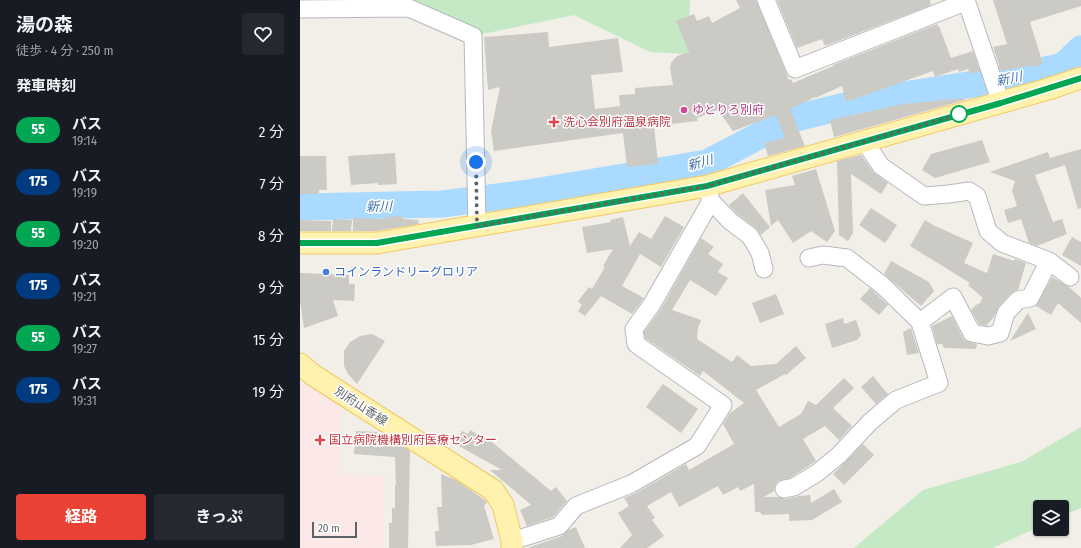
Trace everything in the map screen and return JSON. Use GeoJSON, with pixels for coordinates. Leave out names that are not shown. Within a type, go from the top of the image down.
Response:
{"type":"FeatureCollection","features":[{"type":"Feature","properties":{"kind":"main road"},"geometry":{"type":"LineString","coordinates":[[300,243],[377,243],[477,226],[709,193],[865,142],[997,90],[1081,78]]}},
{"type":"Feature","properties":{"kind":"main road","name":"別府山香線"},"geometry":{"type":"LineString","coordinates":[[300,364],[313,375],[493,490],[503,505],[512,545]]}},
{"type":"Feature","properties":{"kind":"street"},"geometry":{"type":"LineString","coordinates":[[766,0],[795,69],[965,2],[967,3],[997,90]]}},
{"type":"Feature","properties":{"kind":"street"},"geometry":{"type":"LineString","coordinates":[[300,9],[409,8],[473,36],[477,226]]}},
{"type":"Feature","properties":{"kind":"street"},"geometry":{"type":"LineString","coordinates":[[865,142],[881,166],[924,196],[969,191],[977,196],[988,231],[1002,243],[1049,261],[1070,277]]}},
{"type":"Feature","properties":{"kind":"street"},"geometry":{"type":"LineString","coordinates":[[512,545],[559,526],[576,506],[631,484],[697,446],[723,405],[636,344],[634,329],[652,304],[709,193],[730,221],[750,236],[760,253],[764,268]]}},
{"type":"Feature","properties":{"kind":"street"},"geometry":{"type":"LineString","coordinates":[[784,489],[794,487],[817,474],[839,455],[870,422],[896,400],[939,383],[920,322],[882,285],[847,258],[823,255],[809,258]]}},
{"type":"Feature","properties":{"kind":"street"},"geometry":{"type":"LineString","coordinates":[[920,322],[953,297],[972,333],[988,336],[1000,333],[1006,313],[1018,300],[1030,298],[1049,261]]}},
{"type":"Feature","properties":{"kind":"shaded area","name":"国立病院機構別府医療センター"},"geometry":{"type":"Polygon","coordinates":[[[300,380],[342,406],[338,474],[385,476],[383,548],[300,548],[300,380]]]}},
{"type":"Feature","properties":{"kind":"green space"},"geometry":{"type":"Polygon","coordinates":[[[402,0],[690,0],[688,54],[650,52],[574,15],[473,36],[402,0]]]}},
{"type":"Feature","properties":{"kind":"green space"},"geometry":{"type":"Polygon","coordinates":[[[1081,427],[1081,508],[1069,513],[1069,500],[1033,500],[1033,529],[993,548],[854,548],[923,490],[1021,462],[1081,427]]]}},
{"type":"Feature","properties":{"kind":"building"},"geometry":{"type":"Polygon","coordinates":[[[736,0],[756,0],[789,80],[791,79],[793,83],[833,65],[937,24],[951,58],[973,51],[980,71],[970,74],[968,69],[959,72],[958,69],[935,77],[933,71],[846,102],[842,86],[790,109],[805,146],[768,156],[764,143],[785,138],[776,115],[733,131],[718,110],[697,118],[698,121],[654,126],[658,164],[627,167],[623,133],[494,151],[491,131],[500,87],[488,90],[484,37],[548,32],[549,47],[618,38],[623,72],[591,75],[595,109],[620,106],[619,95],[635,94],[635,88],[673,85],[670,68],[671,63],[677,56],[689,52],[676,21],[694,14],[697,21],[709,16],[712,23],[740,8],[736,0]]]}},
{"type":"Feature","properties":{"kind":"building"},"geometry":{"type":"Polygon","coordinates":[[[777,0],[930,0],[931,5],[825,46],[822,39],[797,48],[777,0]]]}},
{"type":"Feature","properties":{"kind":"building"},"geometry":{"type":"Polygon","coordinates":[[[993,0],[1081,0],[1081,6],[1030,22],[1043,64],[1032,68],[1031,65],[1001,71],[993,47],[1007,44],[993,0]]]}},
{"type":"Feature","properties":{"kind":"building"},"geometry":{"type":"Polygon","coordinates":[[[964,98],[965,100],[834,137],[830,120],[903,104],[964,98]]]}},
{"type":"Feature","properties":{"kind":"building"},"geometry":{"type":"Polygon","coordinates":[[[982,140],[990,162],[935,178],[922,170],[931,154],[982,140]]]}},
{"type":"Feature","properties":{"kind":"building"},"geometry":{"type":"Polygon","coordinates":[[[1081,149],[1081,208],[1078,209],[1065,165],[1035,175],[1053,222],[1062,219],[1067,234],[1037,246],[1029,243],[1021,219],[1008,223],[1004,210],[1017,206],[1012,191],[1015,181],[990,172],[1048,152],[1050,158],[1081,149]]]}},
{"type":"Feature","properties":{"kind":"building"},"geometry":{"type":"Polygon","coordinates":[[[395,153],[397,184],[378,185],[378,183],[351,185],[348,156],[395,153]]]}},
{"type":"Feature","properties":{"kind":"building"},"geometry":{"type":"Polygon","coordinates":[[[861,155],[873,172],[888,183],[881,194],[851,174],[853,233],[848,241],[839,235],[837,161],[861,155]]]}},
{"type":"Feature","properties":{"kind":"building"},"geometry":{"type":"Polygon","coordinates":[[[300,156],[326,156],[327,190],[319,190],[319,194],[300,194],[300,156]]]}},
{"type":"Feature","properties":{"kind":"building"},"geometry":{"type":"Polygon","coordinates":[[[816,169],[835,231],[827,242],[811,231],[793,243],[778,220],[771,226],[765,190],[795,185],[792,176],[816,169]]]}},
{"type":"Feature","properties":{"kind":"building"},"geometry":{"type":"Polygon","coordinates":[[[743,193],[770,227],[761,235],[756,228],[737,214],[729,205],[743,193]]]}},
{"type":"Feature","properties":{"kind":"building"},"geometry":{"type":"Polygon","coordinates":[[[871,208],[897,225],[885,243],[859,225],[871,208]]]}},
{"type":"Feature","properties":{"kind":"building"},"geometry":{"type":"Polygon","coordinates":[[[402,216],[403,219],[418,220],[419,224],[376,231],[353,231],[353,218],[385,219],[385,217],[402,216]]]}},
{"type":"Feature","properties":{"kind":"building"},"geometry":{"type":"Polygon","coordinates":[[[665,216],[684,227],[661,267],[640,254],[622,286],[644,298],[632,314],[601,296],[585,316],[578,311],[582,305],[578,301],[589,287],[592,289],[605,267],[603,266],[613,249],[587,253],[582,227],[611,222],[610,220],[623,217],[630,246],[639,232],[651,239],[665,216]]]}},
{"type":"Feature","properties":{"kind":"building"},"geometry":{"type":"Polygon","coordinates":[[[333,219],[352,220],[351,231],[332,231],[333,219]]]}},
{"type":"Feature","properties":{"kind":"building"},"geometry":{"type":"Polygon","coordinates":[[[300,220],[331,221],[331,231],[300,231],[300,220]]]}},
{"type":"Feature","properties":{"kind":"building"},"geometry":{"type":"Polygon","coordinates":[[[925,220],[973,243],[964,263],[987,273],[993,254],[1014,261],[1015,259],[1026,263],[1018,290],[1011,293],[999,306],[994,317],[986,326],[979,324],[971,310],[982,302],[980,301],[983,298],[968,285],[970,283],[910,246],[925,220]]]}},
{"type":"Feature","properties":{"kind":"building"},"geometry":{"type":"Polygon","coordinates":[[[1072,237],[1081,242],[1081,266],[1062,255],[1072,237]]]}},
{"type":"Feature","properties":{"kind":"building"},"geometry":{"type":"Polygon","coordinates":[[[701,238],[714,247],[708,254],[723,264],[718,272],[728,278],[716,296],[690,280],[672,310],[701,320],[698,328],[697,339],[732,362],[737,355],[751,366],[776,364],[796,346],[806,358],[786,375],[785,374],[756,390],[779,427],[801,414],[808,401],[816,405],[844,378],[854,388],[833,408],[852,426],[839,440],[825,426],[803,439],[816,461],[790,478],[778,481],[775,485],[774,491],[764,497],[778,497],[786,499],[810,495],[811,503],[834,489],[842,502],[812,520],[789,521],[789,514],[762,515],[760,512],[755,512],[754,484],[740,491],[738,487],[723,495],[718,486],[679,507],[671,492],[647,506],[655,518],[652,520],[664,536],[647,548],[620,548],[632,535],[618,513],[629,506],[624,498],[636,493],[686,464],[689,470],[734,444],[723,424],[729,414],[744,403],[703,371],[700,376],[645,338],[644,332],[661,309],[701,238]]]}},
{"type":"Feature","properties":{"kind":"building"},"geometry":{"type":"Polygon","coordinates":[[[891,261],[929,282],[934,291],[921,306],[884,274],[891,261]]]}},
{"type":"Feature","properties":{"kind":"building"},"geometry":{"type":"Polygon","coordinates":[[[300,273],[349,275],[349,284],[355,284],[354,301],[333,300],[338,316],[304,328],[300,301],[300,273]]]}},
{"type":"Feature","properties":{"kind":"building"},"geometry":{"type":"Polygon","coordinates":[[[1052,277],[1069,287],[1081,298],[1081,323],[1058,303],[1051,315],[1036,306],[1052,277]]]}},
{"type":"Feature","properties":{"kind":"building"},"geometry":{"type":"Polygon","coordinates":[[[870,288],[888,305],[879,315],[860,299],[870,288]]]}},
{"type":"Feature","properties":{"kind":"building"},"geometry":{"type":"Polygon","coordinates":[[[776,294],[784,314],[760,323],[752,303],[776,294]]]}},
{"type":"Feature","properties":{"kind":"building"},"geometry":{"type":"Polygon","coordinates":[[[1028,313],[1036,329],[1010,341],[1028,313]]]}},
{"type":"Feature","properties":{"kind":"building"},"geometry":{"type":"Polygon","coordinates":[[[952,316],[963,338],[966,341],[977,344],[976,349],[944,348],[942,344],[937,344],[932,326],[952,316]]]}},
{"type":"Feature","properties":{"kind":"building"},"geometry":{"type":"Polygon","coordinates":[[[843,318],[844,324],[856,320],[861,335],[857,340],[832,348],[825,324],[843,318]]]}},
{"type":"Feature","properties":{"kind":"building"},"geometry":{"type":"Polygon","coordinates":[[[911,328],[919,353],[907,355],[903,332],[911,328]]]}},
{"type":"Feature","properties":{"kind":"building"},"geometry":{"type":"Polygon","coordinates":[[[372,334],[385,341],[357,384],[348,374],[344,366],[344,351],[350,342],[360,336],[372,334]]]}},
{"type":"Feature","properties":{"kind":"building"},"geometry":{"type":"Polygon","coordinates":[[[873,376],[888,394],[876,404],[861,387],[873,376]]]}},
{"type":"Feature","properties":{"kind":"building"},"geometry":{"type":"Polygon","coordinates":[[[663,384],[698,409],[681,433],[646,407],[663,384]]]}},
{"type":"Feature","properties":{"kind":"building"},"geometry":{"type":"Polygon","coordinates":[[[470,430],[492,442],[551,491],[556,487],[567,501],[553,517],[527,526],[520,510],[531,505],[490,470],[502,470],[455,444],[462,431],[468,434],[470,430]]]}},
{"type":"Feature","properties":{"kind":"building"},"geometry":{"type":"Polygon","coordinates":[[[356,431],[377,432],[376,447],[401,445],[410,451],[408,548],[389,548],[389,523],[392,523],[392,508],[395,508],[395,457],[354,454],[356,431]]]}},
{"type":"Feature","properties":{"kind":"building"},"geometry":{"type":"Polygon","coordinates":[[[863,444],[874,455],[844,485],[833,474],[863,444]]]}},
{"type":"Feature","properties":{"kind":"building"},"geometry":{"type":"Polygon","coordinates":[[[441,474],[456,480],[487,502],[484,506],[494,539],[471,545],[436,546],[435,531],[439,531],[437,507],[442,507],[441,474]]]}},
{"type":"Feature","properties":{"kind":"building"},"geometry":{"type":"Polygon","coordinates":[[[576,527],[585,548],[527,548],[562,536],[568,530],[576,527]]]}},
{"type":"Feature","properties":{"kind":"waterway","name":"新川"},"geometry":{"type":"LineString","coordinates":[[300,207],[442,204],[528,193],[707,163],[791,119],[871,100],[1013,78],[1063,66],[1081,49]]}},
{"type":"Feature","properties":{"kind":"bus line","name":"55"},"geometry":{"type":"LineString","coordinates":[[300,243],[377,243],[707,186],[1001,103],[1081,78]]}},
{"type":"Feature","properties":{"kind":"place","name":"ゆとりろ別府"},"geometry":{"type":"Point","coordinates":[684,110]}},
{"type":"Feature","properties":{"kind":"place","name":"洗心会別府温泉病院"},"geometry":{"type":"Point","coordinates":[554,122]}},
{"type":"Feature","properties":{"kind":"place","name":"コインランドリーグロリア"},"geometry":{"type":"Point","coordinates":[326,272]}},
{"type":"Feature","properties":{"kind":"place","name":"国立病院機構別府医療センター"},"geometry":{"type":"Point","coordinates":[320,440]}},
{"type":"Feature","properties":{"kind":"route"},"geometry":{"type":"LineString","coordinates":[[476,162],[477,226],[707,186],[961,114],[959,114]]}}]}
